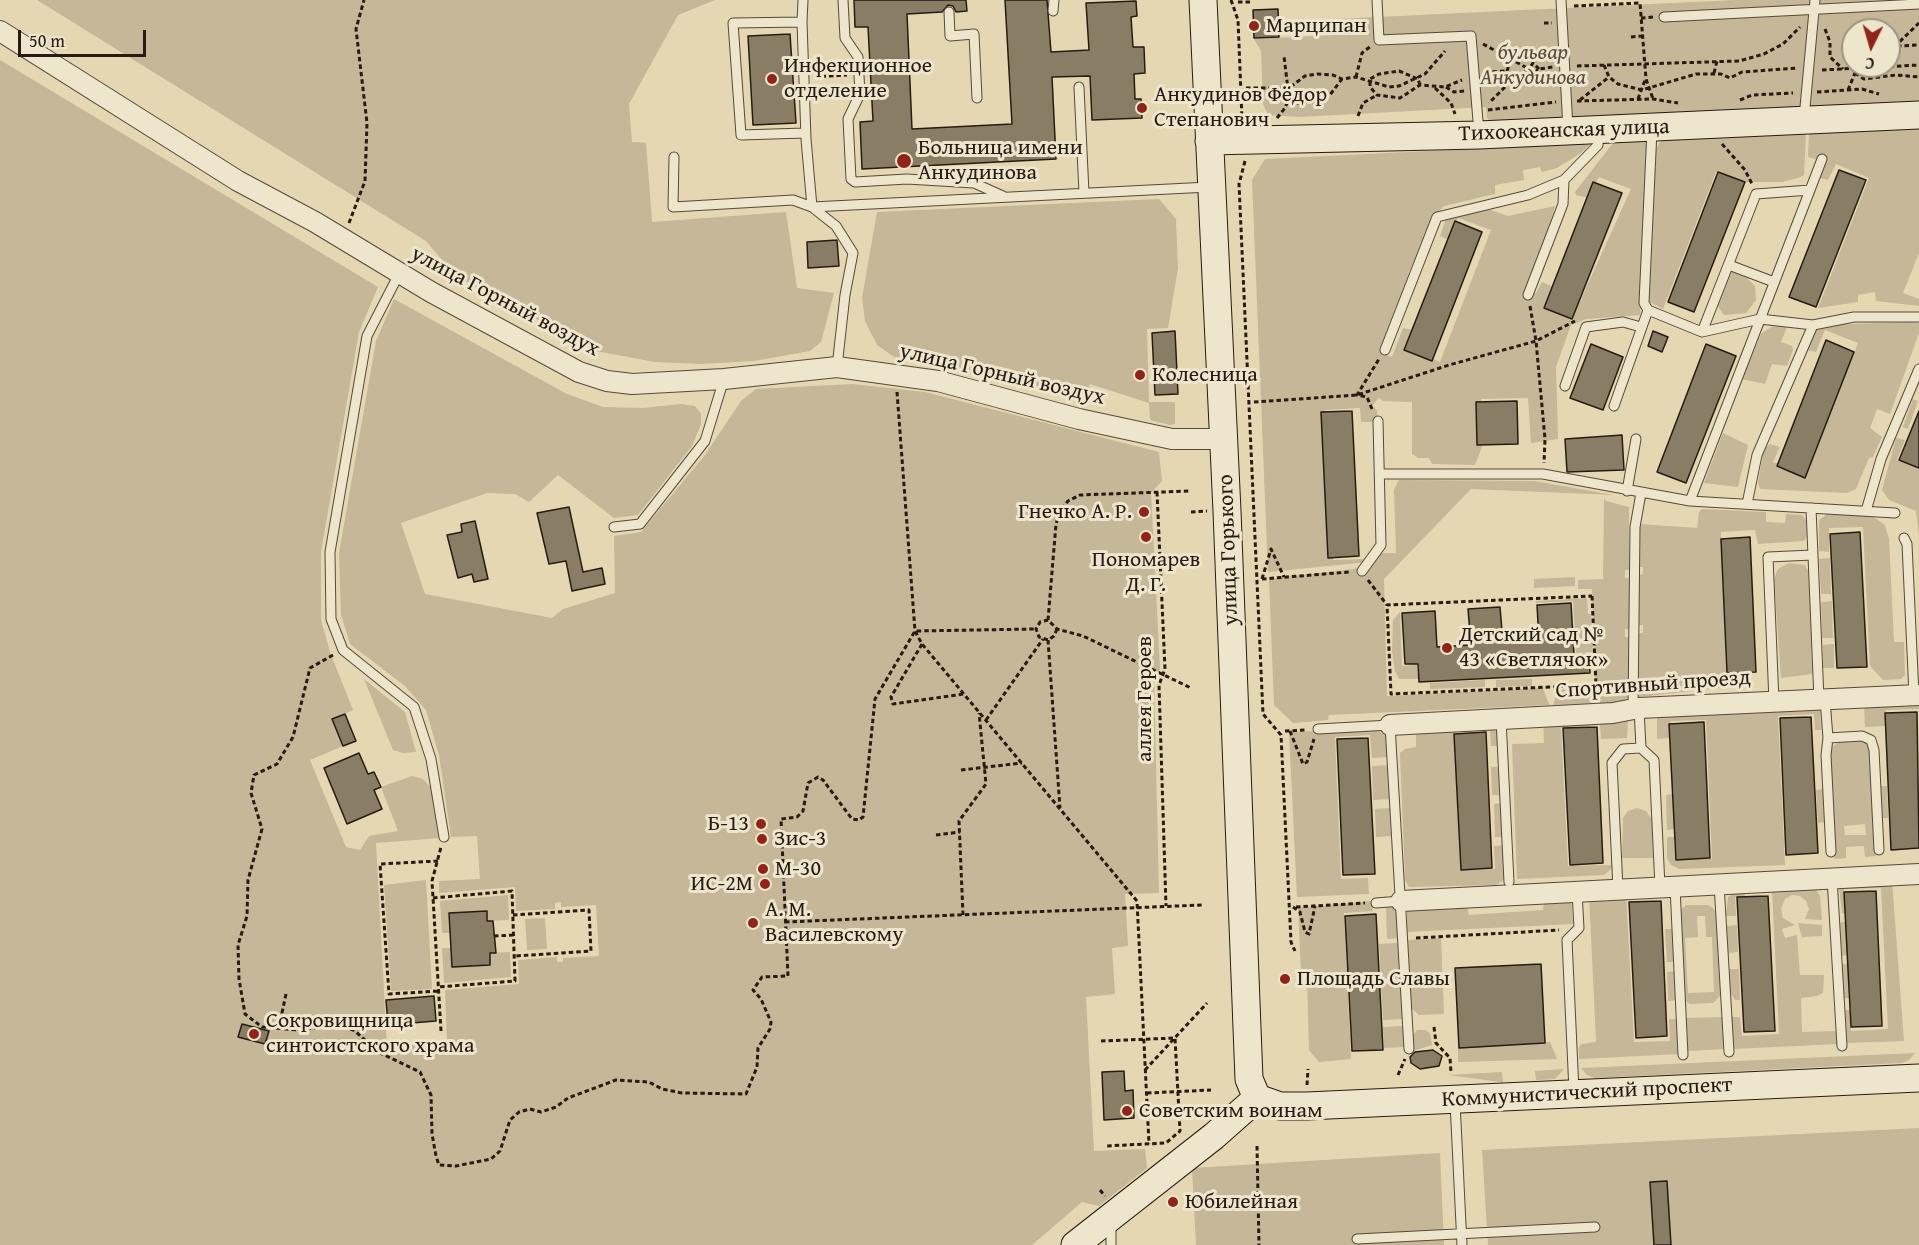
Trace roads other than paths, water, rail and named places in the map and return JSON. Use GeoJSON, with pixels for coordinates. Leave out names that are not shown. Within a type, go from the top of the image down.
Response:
{"type":"FeatureCollection","features":[{"type":"Feature","properties":{"kind":"main road","name":"улица Горького"},"geometry":{"type":"LineString","coordinates":[[1203,0],[1224,439],[1250,1079],[1257,1098]]}},
{"type":"Feature","properties":{"kind":"main road","name":"Тихоокеанская улица"},"geometry":{"type":"LineString","coordinates":[[1209,141],[1484,123],[1568,131],[1919,116]]}},
{"type":"Feature","properties":{"kind":"main road","name":"Коммунистический проспект"},"geometry":{"type":"LineString","coordinates":[[1257,1098],[1280,1106],[1919,1078]]}},
{"type":"Feature","properties":{"kind":"main road"},"geometry":{"type":"LineString","coordinates":[[1075,1245],[1214,1136],[1257,1098]]}},
{"type":"Feature","properties":{"kind":"street","name":"улица Горный воздух"},"geometry":{"type":"LineString","coordinates":[[0,31],[238,181],[399,274],[579,372],[607,381],[632,384],[724,379],[837,367],[896,373],[949,384],[1079,419],[1172,439],[1224,439]]}},
{"type":"Feature","properties":{"kind":"street","name":"Спортивный проезд"},"geometry":{"type":"LineString","coordinates":[[1390,725],[1613,713],[1636,708],[1916,695]]}},
{"type":"Feature","properties":{"kind":"street"},"geometry":{"type":"LineString","coordinates":[[1401,901],[1919,874]]}},
{"type":"Feature","properties":{"kind":"lane"},"geometry":{"type":"LineString","coordinates":[[803,0],[805,133],[812,207]]}},
{"type":"Feature","properties":{"kind":"lane"},"geometry":{"type":"LineString","coordinates":[[843,0],[845,38],[858,57],[860,94],[848,119],[851,179],[855,182],[907,179],[974,183],[1005,197]]}},
{"type":"Feature","properties":{"kind":"lane"},"geometry":{"type":"LineString","coordinates":[[1053,11],[1054,0]]}},
{"type":"Feature","properties":{"kind":"lane"},"geometry":{"type":"LineString","coordinates":[[1377,0],[1379,39],[1471,36],[1484,123]]}},
{"type":"Feature","properties":{"kind":"lane"},"geometry":{"type":"LineString","coordinates":[[1561,3],[1568,131]]}},
{"type":"Feature","properties":{"kind":"lane"},"geometry":{"type":"LineString","coordinates":[[1665,17],[1815,5],[1919,4]]}},
{"type":"Feature","properties":{"kind":"lane"},"geometry":{"type":"LineString","coordinates":[[1804,121],[1815,5]]}},
{"type":"Feature","properties":{"kind":"lane"},"geometry":{"type":"LineString","coordinates":[[949,12],[950,36],[974,34],[977,98]]}},
{"type":"Feature","properties":{"kind":"lane"},"geometry":{"type":"LineString","coordinates":[[802,22],[733,23],[741,135],[805,133]]}},
{"type":"Feature","properties":{"kind":"lane"},"geometry":{"type":"LineString","coordinates":[[1079,87],[1084,193]]}},
{"type":"Feature","properties":{"kind":"lane"},"geometry":{"type":"LineString","coordinates":[[1653,127],[1644,303],[1648,310],[1702,332],[1760,319],[1813,325],[1854,317],[1919,317]]}},
{"type":"Feature","properties":{"kind":"lane"},"geometry":{"type":"LineString","coordinates":[[1385,350],[1437,218],[1528,195],[1564,180],[1598,144],[1599,130]]}},
{"type":"Feature","properties":{"kind":"lane"},"geometry":{"type":"LineString","coordinates":[[674,158],[673,207],[793,200],[812,207],[836,226],[854,253],[844,295],[837,367]]}},
{"type":"Feature","properties":{"kind":"lane"},"geometry":{"type":"LineString","coordinates":[[1690,501],[1822,159]]}},
{"type":"Feature","properties":{"kind":"lane"},"geometry":{"type":"LineString","coordinates":[[1528,295],[1563,204],[1564,180]]}},
{"type":"Feature","properties":{"kind":"lane"},"geometry":{"type":"LineString","coordinates":[[812,207],[1212,187]]}},
{"type":"Feature","properties":{"kind":"lane"},"geometry":{"type":"LineString","coordinates":[[1702,332],[1756,194],[1810,190]]}},
{"type":"Feature","properties":{"kind":"lane"},"geometry":{"type":"LineString","coordinates":[[1729,265],[1774,282]]}},
{"type":"Feature","properties":{"kind":"lane"},"geometry":{"type":"LineString","coordinates":[[399,274],[367,336],[330,552],[331,619],[343,650],[414,707],[431,759],[444,837]]}},
{"type":"Feature","properties":{"kind":"lane"},"geometry":{"type":"LineString","coordinates":[[1614,406],[1648,310]]}},
{"type":"Feature","properties":{"kind":"lane"},"geometry":{"type":"LineString","coordinates":[[1565,386],[1586,327],[1623,322],[1641,327]]}},
{"type":"Feature","properties":{"kind":"lane"},"geometry":{"type":"LineString","coordinates":[[1747,504],[1757,455],[1813,325]]}},
{"type":"Feature","properties":{"kind":"lane"},"geometry":{"type":"LineString","coordinates":[[1866,511],[1881,459],[1919,369]]}},
{"type":"Feature","properties":{"kind":"lane"},"geometry":{"type":"LineString","coordinates":[[614,527],[640,524],[705,441],[724,379]]}},
{"type":"Feature","properties":{"kind":"lane"},"geometry":{"type":"LineString","coordinates":[[1362,571],[1381,545],[1378,421]]}},
{"type":"Feature","properties":{"kind":"lane"},"geometry":{"type":"LineString","coordinates":[[1628,491],[1636,439]]}},
{"type":"Feature","properties":{"kind":"lane"},"geometry":{"type":"LineString","coordinates":[[1380,474],[1543,474],[1641,494],[1690,501],[1894,513]]}},
{"type":"Feature","properties":{"kind":"lane"},"geometry":{"type":"LineString","coordinates":[[1641,494],[1635,527],[1636,708],[1641,748],[1654,760],[1683,1055]]}},
{"type":"Feature","properties":{"kind":"lane"},"geometry":{"type":"LineString","coordinates":[[1811,508],[1822,699],[1828,738],[1826,755],[1831,852]]}},
{"type":"Feature","properties":{"kind":"lane"},"geometry":{"type":"LineString","coordinates":[[1904,538],[1907,544],[1916,695]]}},
{"type":"Feature","properties":{"kind":"lane"},"geometry":{"type":"LineString","coordinates":[[1774,702],[1768,557],[1813,555]]}},
{"type":"Feature","properties":{"kind":"lane"},"geometry":{"type":"LineString","coordinates":[[1501,719],[1509,882]]}},
{"type":"Feature","properties":{"kind":"lane"},"geometry":{"type":"LineString","coordinates":[[1317,729],[1390,725],[1409,1049]]}},
{"type":"Feature","properties":{"kind":"lane"},"geometry":{"type":"LineString","coordinates":[[1828,738],[1862,736],[1870,740],[1874,750],[1879,850]]}},
{"type":"Feature","properties":{"kind":"lane"},"geometry":{"type":"LineString","coordinates":[[1618,889],[1612,763],[1623,749],[1641,748]]}},
{"type":"Feature","properties":{"kind":"lane"},"geometry":{"type":"LineString","coordinates":[[1832,878],[1842,1046]]}},
{"type":"Feature","properties":{"kind":"lane"},"geometry":{"type":"LineString","coordinates":[[1719,884],[1729,1052]]}},
{"type":"Feature","properties":{"kind":"lane"},"geometry":{"type":"LineString","coordinates":[[1574,1094],[1567,940],[1578,928],[1577,891]]}},
{"type":"Feature","properties":{"kind":"lane"},"geometry":{"type":"LineString","coordinates":[[1376,903],[1401,901]]}},
{"type":"Feature","properties":{"kind":"lane"},"geometry":{"type":"LineString","coordinates":[[1455,1099],[1462,1245]]}},
{"type":"Feature","properties":{"kind":"lane"},"geometry":{"type":"LineString","coordinates":[[1111,1216],[1111,1245]]}},
{"type":"Feature","properties":{"kind":"lane"},"geometry":{"type":"LineString","coordinates":[[1357,1239],[1595,1227]]}},
{"type":"Feature","properties":{"kind":"place","name":"Марципан"},"geometry":{"type":"Point","coordinates":[1254,26]}},
{"type":"Feature","properties":{"kind":"place","name":"Инфекционное отделение"},"geometry":{"type":"Point","coordinates":[772,79]}},
{"type":"Feature","properties":{"kind":"place","name":"Анкудинов Фёдор Степанович"},"geometry":{"type":"Point","coordinates":[1142,108]}},
{"type":"Feature","properties":{"kind":"place","name":"Больница имени Анкудинова"},"geometry":{"type":"Point","coordinates":[904,161]}},
{"type":"Feature","properties":{"kind":"place","name":"Колесница"},"geometry":{"type":"Point","coordinates":[1140,375]}},
{"type":"Feature","properties":{"kind":"place","name":"Гнечко А. Р."},"geometry":{"type":"Point","coordinates":[1144,512]}},
{"type":"Feature","properties":{"kind":"place","name":"Пономарев Д. Г."},"geometry":{"type":"Point","coordinates":[1146,537]}},
{"type":"Feature","properties":{"kind":"place","name":"Детский сад № 43 «Светлячок»"},"geometry":{"type":"Point","coordinates":[1447,648]}},
{"type":"Feature","properties":{"kind":"place","name":"Б-13"},"geometry":{"type":"Point","coordinates":[761,824]}},
{"type":"Feature","properties":{"kind":"place","name":"Зис-3"},"geometry":{"type":"Point","coordinates":[762,839]}},
{"type":"Feature","properties":{"kind":"place","name":"М-30"},"geometry":{"type":"Point","coordinates":[763,869]}},
{"type":"Feature","properties":{"kind":"place","name":"ИС-2М"},"geometry":{"type":"Point","coordinates":[765,884]}},
{"type":"Feature","properties":{"kind":"place","name":"А. М. Василевскому"},"geometry":{"type":"Point","coordinates":[753,923]}},
{"type":"Feature","properties":{"kind":"place","name":"Площадь Славы"},"geometry":{"type":"Point","coordinates":[1285,979]}},
{"type":"Feature","properties":{"kind":"place","name":"Сокровищница синтоистского храма"},"geometry":{"type":"Point","coordinates":[254,1034]}},
{"type":"Feature","properties":{"kind":"place","name":"Советским воинам"},"geometry":{"type":"Point","coordinates":[1127,1111]}},
{"type":"Feature","properties":{"kind":"place","name":"Юбилейная"},"geometry":{"type":"Point","coordinates":[1173,1202]}},
{"type":"Feature","properties":{"kind":"park label","name":"бульвар Анкудинова"},"geometry":{"type":"Point","coordinates":[1533,66]}}]}
